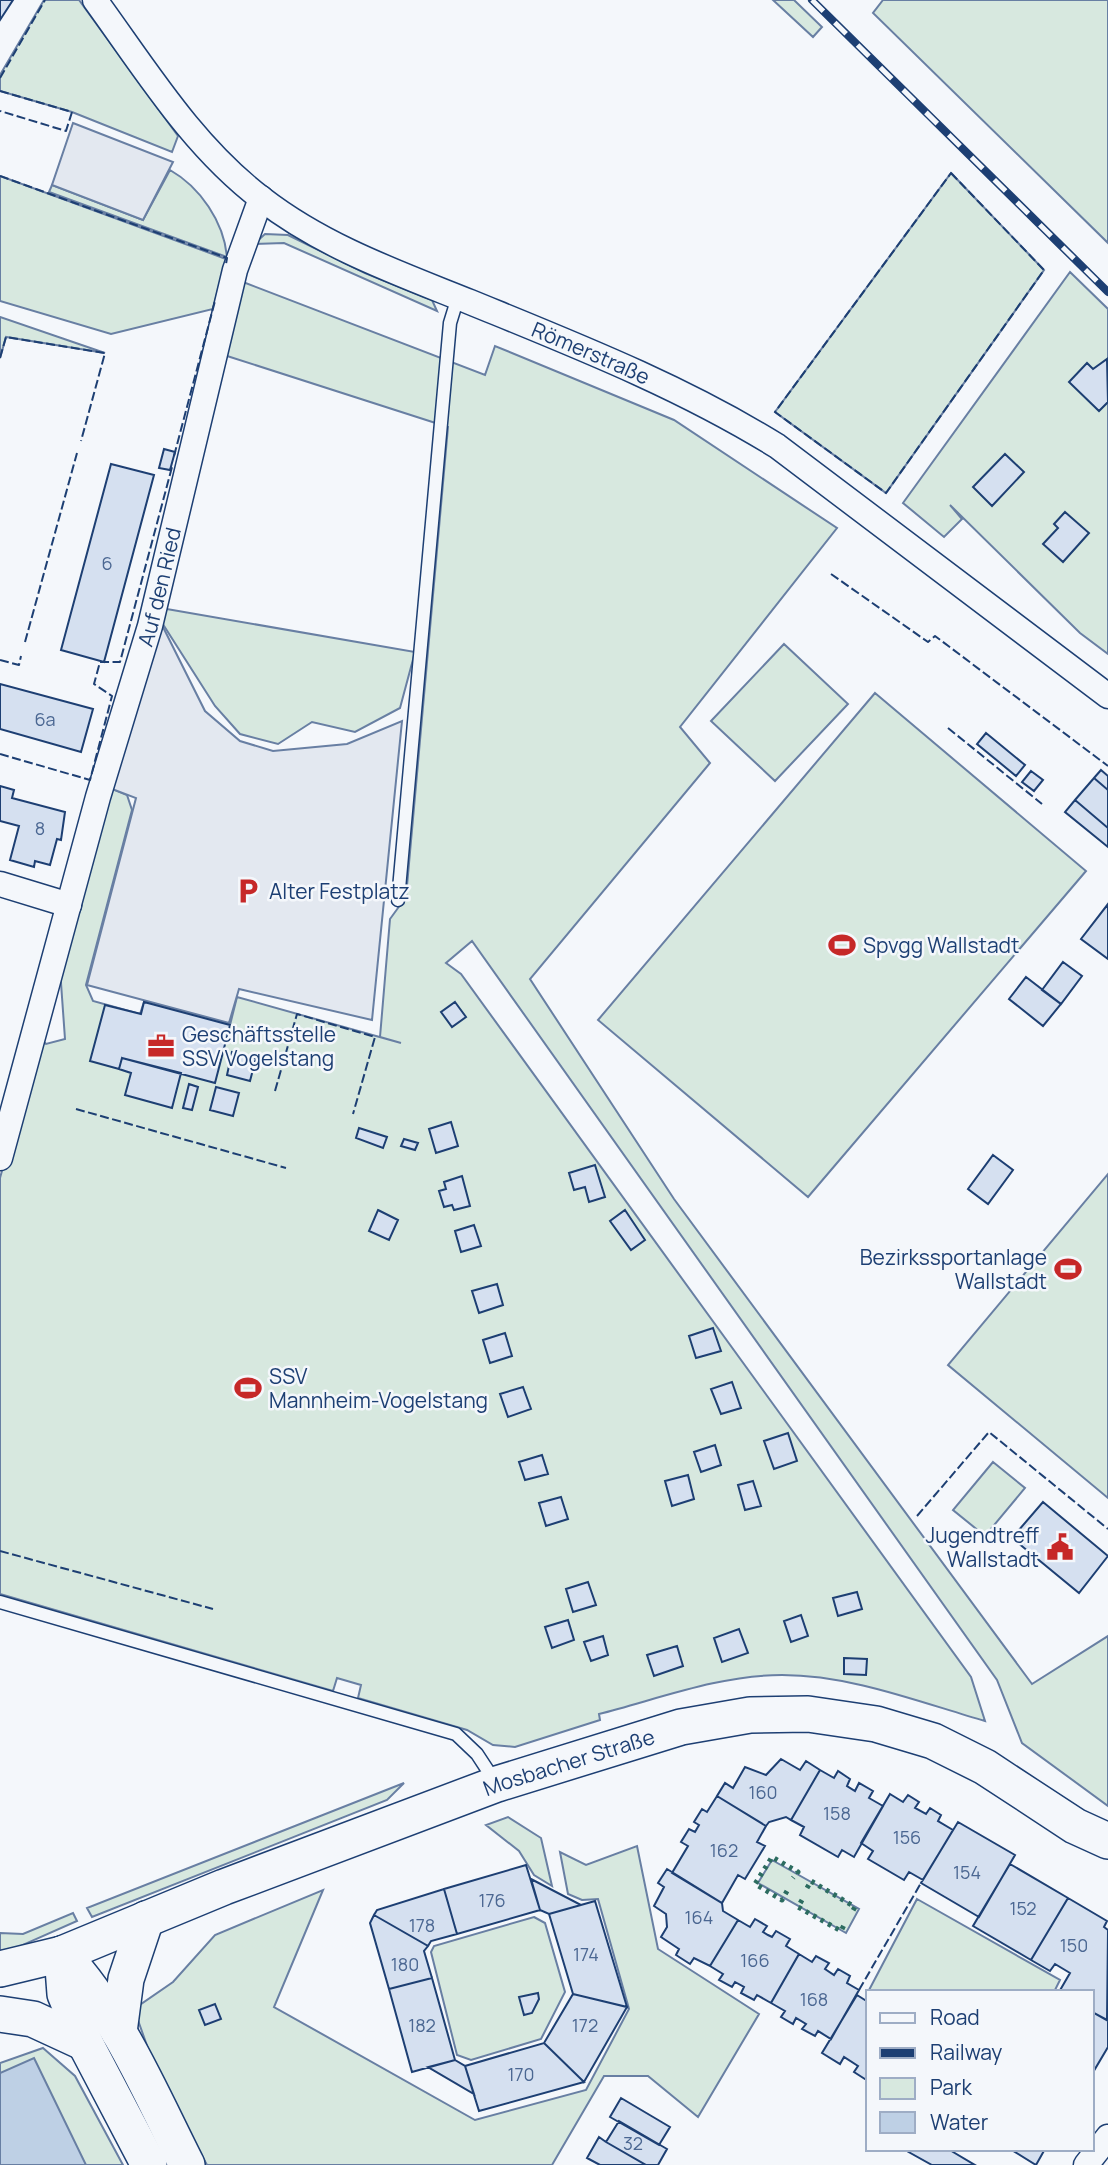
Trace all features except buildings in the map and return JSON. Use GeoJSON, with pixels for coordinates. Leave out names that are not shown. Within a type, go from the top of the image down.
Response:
{"type":"FeatureCollection","features":[{"type":"Feature","properties":{"kind":"street","name":"Römerstraße"},"geometry":{"type":"LineString","coordinates":[[95,0],[180,117],[214,156],[261,198],[308,231],[354,254],[615,361],[721,411],[777,446],[1108,696]]}},
{"type":"Feature","properties":{"kind":"street","name":"Auf den Ried"},"geometry":{"type":"LineString","coordinates":[[0,1158],[97,797],[150,626],[239,257],[261,198]]}},
{"type":"Feature","properties":{"kind":"street"},"geometry":{"type":"LineString","coordinates":[[0,884],[69,905]]}},
{"type":"Feature","properties":{"kind":"street","name":"Mosbacher Straße"},"geometry":{"type":"LineString","coordinates":[[62,1954],[497,1784],[681,1727],[750,1715],[808,1714],[877,1724],[933,1741],[985,1767],[1075,1826],[1108,1841]]}},
{"type":"Feature","properties":{"kind":"street","name":"Mosbacher Straße"},"geometry":{"type":"LineString","coordinates":[[1075,1826],[1108,1860]]}},
{"type":"Feature","properties":{"kind":"street"},"geometry":{"type":"LineString","coordinates":[[119,2032],[126,1979],[146,1919]]}},
{"type":"Feature","properties":{"kind":"street"},"geometry":{"type":"LineString","coordinates":[[0,1969],[62,1954]]}},
{"type":"Feature","properties":{"kind":"street"},"geometry":{"type":"LineString","coordinates":[[0,1996],[19,1988],[62,1954]]}},
{"type":"Feature","properties":{"kind":"street"},"geometry":{"type":"LineString","coordinates":[[62,1954],[90,1984],[119,2032],[187,2165]]}},
{"type":"Feature","properties":{"kind":"street"},"geometry":{"type":"LineString","coordinates":[[62,1954],[65,1994],[85,2043],[149,2165]]}},
{"type":"Feature","properties":{"kind":"street"},"geometry":{"type":"LineString","coordinates":[[0,2014],[33,2019],[85,2043]]}},
{"type":"Feature","properties":{"kind":"street"},"geometry":{"type":"LineString","coordinates":[[1086,2165],[1108,2137]]}},
{"type":"Feature","properties":{"kind":"lane"},"geometry":{"type":"LineString","coordinates":[[398,900],[450,323],[458,297]]}},
{"type":"Feature","properties":{"kind":"lane"},"geometry":{"type":"LineString","coordinates":[[0,1602],[456,1734],[477,1754],[497,1784]]}},
{"type":"Feature","properties":{"kind":"green space"},"geometry":{"type":"Polygon","coordinates":[[[44,0],[79,0],[178,136],[172,152],[72,112],[0,91],[0,75],[44,0]]]}},
{"type":"Feature","properties":{"kind":"green space"},"geometry":{"type":"Polygon","coordinates":[[[773,0],[794,0],[822,27],[813,37],[773,0]]]}},
{"type":"Feature","properties":{"kind":"green space"},"geometry":{"type":"Polygon","coordinates":[[[883,0],[1108,0],[1108,243],[873,13],[883,0]]]}},
{"type":"Feature","properties":{"kind":"green space"},"geometry":{"type":"Polygon","coordinates":[[[170,170],[191,186],[209,207],[221,231],[227,257],[49,192],[52,185],[143,220],[170,170]]]}},
{"type":"Feature","properties":{"kind":"green space"},"geometry":{"type":"Polygon","coordinates":[[[951,173],[1044,270],[886,493],[775,412],[951,173]]]}},
{"type":"Feature","properties":{"kind":"green space"},"geometry":{"type":"Polygon","coordinates":[[[0,176],[226,259],[213,309],[111,334],[0,301],[0,176]]]}},
{"type":"Feature","properties":{"kind":"green space"},"geometry":{"type":"Polygon","coordinates":[[[265,234],[288,235],[365,273],[432,300],[437,311],[284,243],[254,244],[265,234]]]}},
{"type":"Feature","properties":{"kind":"green space"},"geometry":{"type":"Polygon","coordinates":[[[1070,272],[1108,309],[1108,654],[1080,633],[950,505],[962,519],[944,537],[903,503],[1070,272]]]}},
{"type":"Feature","properties":{"kind":"green space"},"geometry":{"type":"Polygon","coordinates":[[[243,282],[485,375],[495,346],[674,420],[837,528],[680,727],[710,763],[530,979],[674,1199],[1032,1684],[1108,1636],[1108,1806],[1022,1743],[997,1680],[472,941],[446,963],[461,974],[971,1677],[985,1721],[910,1698],[834,1680],[808,1676],[759,1676],[712,1683],[599,1714],[600,1720],[515,1747],[493,1745],[467,1730],[358,1698],[361,1685],[337,1678],[333,1691],[0,1594],[0,1178],[39,1037],[46,1044],[65,1039],[60,969],[110,788],[127,795],[132,810],[86,985],[93,1001],[140,1014],[144,1002],[230,1025],[237,997],[401,1043],[380,1037],[390,919],[406,897],[448,427],[224,355],[243,282]]]}},
{"type":"Feature","properties":{"kind":"green space"},"geometry":{"type":"Polygon","coordinates":[[[0,317],[105,353],[6,337],[0,358],[0,317]]]}},
{"type":"Feature","properties":{"kind":"green space"},"geometry":{"type":"Polygon","coordinates":[[[161,608],[415,652],[400,708],[355,732],[312,722],[278,744],[240,734],[215,706],[159,618],[161,608]]]}},
{"type":"Feature","properties":{"kind":"green space"},"geometry":{"type":"Polygon","coordinates":[[[784,644],[848,704],[775,781],[711,721],[784,644]]]}},
{"type":"Feature","properties":{"kind":"green space","name":"Spvgg Wallstadt"},"geometry":{"type":"Polygon","coordinates":[[[875,693],[1086,871],[808,1197],[598,1020],[875,693]]]}},
{"type":"Feature","properties":{"kind":"green space","name":"Bezirkssportanlage Wallstadt"},"geometry":{"type":"Polygon","coordinates":[[[1108,1174],[1108,1498],[948,1365],[1108,1174]]]}},
{"type":"Feature","properties":{"kind":"green space"},"geometry":{"type":"Polygon","coordinates":[[[993,1462],[1025,1488],[985,1536],[953,1510],[993,1462]]]}},
{"type":"Feature","properties":{"kind":"green space"},"geometry":{"type":"Polygon","coordinates":[[[404,1783],[387,1800],[92,1917],[87,1908],[404,1783]]]}},
{"type":"Feature","properties":{"kind":"green space"},"geometry":{"type":"Polygon","coordinates":[[[508,1817],[541,1838],[552,1886],[534,1875],[519,1851],[486,1825],[508,1817]]]}},
{"type":"Feature","properties":{"kind":"green space"},"geometry":{"type":"Polygon","coordinates":[[[637,1846],[658,1949],[759,2014],[698,2117],[648,2076],[604,2076],[552,2165],[207,2165],[156,2071],[134,2009],[173,1982],[215,1935],[323,1890],[274,2007],[475,2120],[586,2090],[629,2009],[598,1899],[582,1900],[568,1894],[560,1852],[586,1865],[637,1846]]]}},
{"type":"Feature","properties":{"kind":"green space"},"geometry":{"type":"Polygon","coordinates":[[[772,1860],[859,1909],[846,1933],[758,1883],[772,1860]]]}},
{"type":"Feature","properties":{"kind":"green space"},"geometry":{"type":"Polygon","coordinates":[[[917,1899],[1060,1980],[1055,1990],[869,1990],[917,1899]]]}},
{"type":"Feature","properties":{"kind":"green space"},"geometry":{"type":"Polygon","coordinates":[[[73,1913],[77,1921],[0,1955],[0,1933],[23,1934],[73,1913]]]}},
{"type":"Feature","properties":{"kind":"green space"},"geometry":{"type":"Polygon","coordinates":[[[534,1917],[545,1923],[565,1992],[541,2039],[471,2060],[457,2055],[431,1952],[434,1946],[534,1917]]]}},
{"type":"Feature","properties":{"kind":"green space"},"geometry":{"type":"Polygon","coordinates":[[[43,2048],[75,2076],[123,2165],[0,2165],[0,2063],[43,2048]]]}},
{"type":"Feature","properties":{"kind":"shaded area"},"geometry":{"type":"Polygon","coordinates":[[[73,123],[173,162],[143,220],[52,185],[73,123]]]}},
{"type":"Feature","properties":{"kind":"shaded area","name":"Alter Festplatz"},"geometry":{"type":"Polygon","coordinates":[[[159,619],[205,711],[240,741],[273,751],[347,744],[402,721],[372,1020],[239,989],[229,1023],[87,985],[136,798],[112,789],[159,619]]]}},
{"type":"Feature","properties":{"kind":"water"},"geometry":{"type":"Polygon","coordinates":[[[34,2058],[86,2165],[0,2165],[0,2073],[34,2058]]]}},
{"type":"Feature","properties":{"kind":"railway"},"geometry":{"type":"LineString","coordinates":[[812,0],[1108,292]]}},
{"type":"Feature","properties":{"kind":"hedge"},"geometry":{"type":"LineString","coordinates":[[787,1891],[782,1900],[755,1884],[772,1857],[798,1872],[793,1878]]}},
{"type":"Feature","properties":{"kind":"hedge"},"geometry":{"type":"LineString","coordinates":[[807,1888],[811,1881],[855,1907],[851,1914]]}},
{"type":"Feature","properties":{"kind":"hedge"},"geometry":{"type":"LineString","coordinates":[[802,1900],[798,1907],[841,1931],[844,1925]]}},
{"type":"Feature","properties":{"kind":"fence"},"geometry":{"type":"LineString","coordinates":[[0,78],[45,0]]}},
{"type":"Feature","properties":{"kind":"fence"},"geometry":{"type":"LineString","coordinates":[[0,91],[72,112],[66,131],[0,111]]}},
{"type":"Feature","properties":{"kind":"fence"},"geometry":{"type":"LineString","coordinates":[[951,173],[1044,270],[886,493],[775,412],[951,173]]}},
{"type":"Feature","properties":{"kind":"fence"},"geometry":{"type":"LineString","coordinates":[[0,176],[227,258],[226,264]]}},
{"type":"Feature","properties":{"kind":"fence"},"geometry":{"type":"LineString","coordinates":[[174,456],[215,301]]}},
{"type":"Feature","properties":{"kind":"fence"},"geometry":{"type":"LineString","coordinates":[[0,358],[6,337],[105,353],[81,441]]}},
{"type":"Feature","properties":{"kind":"fence"},"geometry":{"type":"LineString","coordinates":[[25,642],[77,453]]}},
{"type":"Feature","properties":{"kind":"fence"},"geometry":{"type":"LineString","coordinates":[[0,754],[90,780],[112,696],[94,684],[100,662],[120,662],[172,467]]}},
{"type":"Feature","properties":{"kind":"fence"},"geometry":{"type":"LineString","coordinates":[[831,574],[928,642],[935,636],[1108,766]]}},
{"type":"Feature","properties":{"kind":"fence"},"geometry":{"type":"LineString","coordinates":[[0,660],[19,665],[21,656]]}},
{"type":"Feature","properties":{"kind":"fence"},"geometry":{"type":"LineString","coordinates":[[948,728],[1042,804]]}},
{"type":"Feature","properties":{"kind":"fence"},"geometry":{"type":"LineString","coordinates":[[275,1091],[297,1014],[375,1037],[353,1114]]}},
{"type":"Feature","properties":{"kind":"fence"},"geometry":{"type":"LineString","coordinates":[[76,1109],[286,1168]]}},
{"type":"Feature","properties":{"kind":"fence"},"geometry":{"type":"LineString","coordinates":[[917,1516],[989,1432],[1108,1529]]}},
{"type":"Feature","properties":{"kind":"fence"},"geometry":{"type":"LineString","coordinates":[[0,1551],[213,1609]]}},
{"type":"Feature","properties":{"kind":"fence"},"geometry":{"type":"LineString","coordinates":[[859,1990],[921,1883]]}},
{"type":"Feature","properties":{"kind":"place","name":"Alter Festplatz"},"geometry":{"type":"Point","coordinates":[248,891]}},
{"type":"Feature","properties":{"kind":"place","name":"Spvgg Wallstadt"},"geometry":{"type":"Point","coordinates":[842,945]}},
{"type":"Feature","properties":{"kind":"place","name":"Geschäftsstelle SSV Vogelstang"},"geometry":{"type":"Point","coordinates":[161,1046]}},
{"type":"Feature","properties":{"kind":"place","name":"Bezirkssportanlage Wallstadt"},"geometry":{"type":"Point","coordinates":[1068,1269]}},
{"type":"Feature","properties":{"kind":"place","name":"SSV Mannheim-Vogelstang"},"geometry":{"type":"Point","coordinates":[248,1388]}},
{"type":"Feature","properties":{"kind":"place","name":"Jugendtreff Wallstadt"},"geometry":{"type":"Point","coordinates":[1060,1547]}}]}
